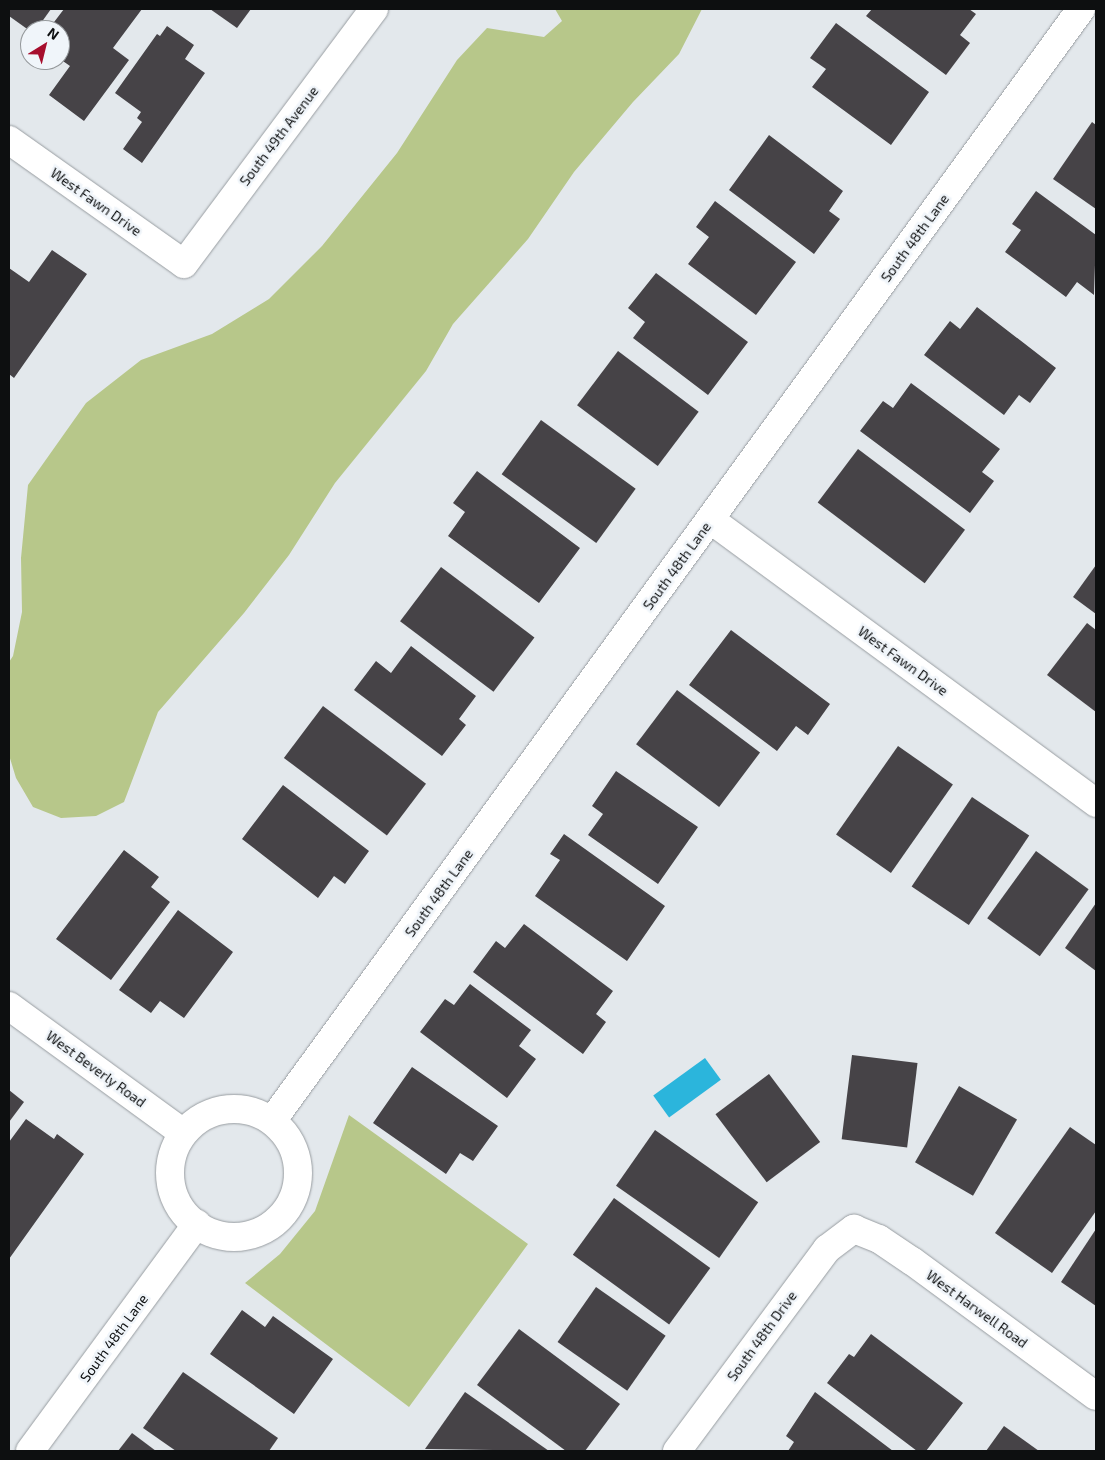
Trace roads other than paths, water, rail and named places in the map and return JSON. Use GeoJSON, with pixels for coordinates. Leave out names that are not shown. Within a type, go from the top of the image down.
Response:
{"type":"FeatureCollection","features":[{"type":"Feature","properties":{"kind":"street","name":"South 49th Avenue"},"geometry":{"type":"LineString","coordinates":[[184,264],[374,9]]}},
{"type":"Feature","properties":{"kind":"street","name":"South 48th Lane"},"geometry":{"type":"LineString","coordinates":[[272,1121],[711,520],[1080,9]]}},
{"type":"Feature","properties":{"kind":"street","name":"West Fawn Drive"},"geometry":{"type":"LineString","coordinates":[[9,140],[184,264]]}},
{"type":"Feature","properties":{"kind":"street","name":"West Fawn Drive"},"geometry":{"type":"LineString","coordinates":[[711,520],[1096,803]]}},
{"type":"Feature","properties":{"kind":"street","name":"West Beverly Road"},"geometry":{"type":"LineString","coordinates":[[9,1006],[183,1133]]}},
{"type":"Feature","properties":{"kind":"street"},"geometry":{"type":"LineString","coordinates":[[236,1108],[255,1112],[272,1121],[284,1133],[298,1163],[294,1196],[286,1210],[260,1231],[244,1236],[212,1233],[197,1224],[177,1203],[172,1189],[171,1160],[183,1133],[210,1114],[236,1108]]}},
{"type":"Feature","properties":{"kind":"street","name":"South 48th Lane"},"geometry":{"type":"LineString","coordinates":[[30,1451],[197,1224]]}},
{"type":"Feature","properties":{"kind":"street","name":"West Harwell Road"},"geometry":{"type":"LineString","coordinates":[[854,1229],[879,1239],[912,1261],[1096,1396]]}},
{"type":"Feature","properties":{"kind":"street","name":"South 48th Drive"},"geometry":{"type":"LineString","coordinates":[[677,1451],[827,1249],[854,1229]]}},
{"type":"Feature","properties":{"kind":"water"},"geometry":{"type":"Polygon","coordinates":[[[705,1058],[721,1080],[669,1117],[653,1096],[705,1058]]]}}]}
